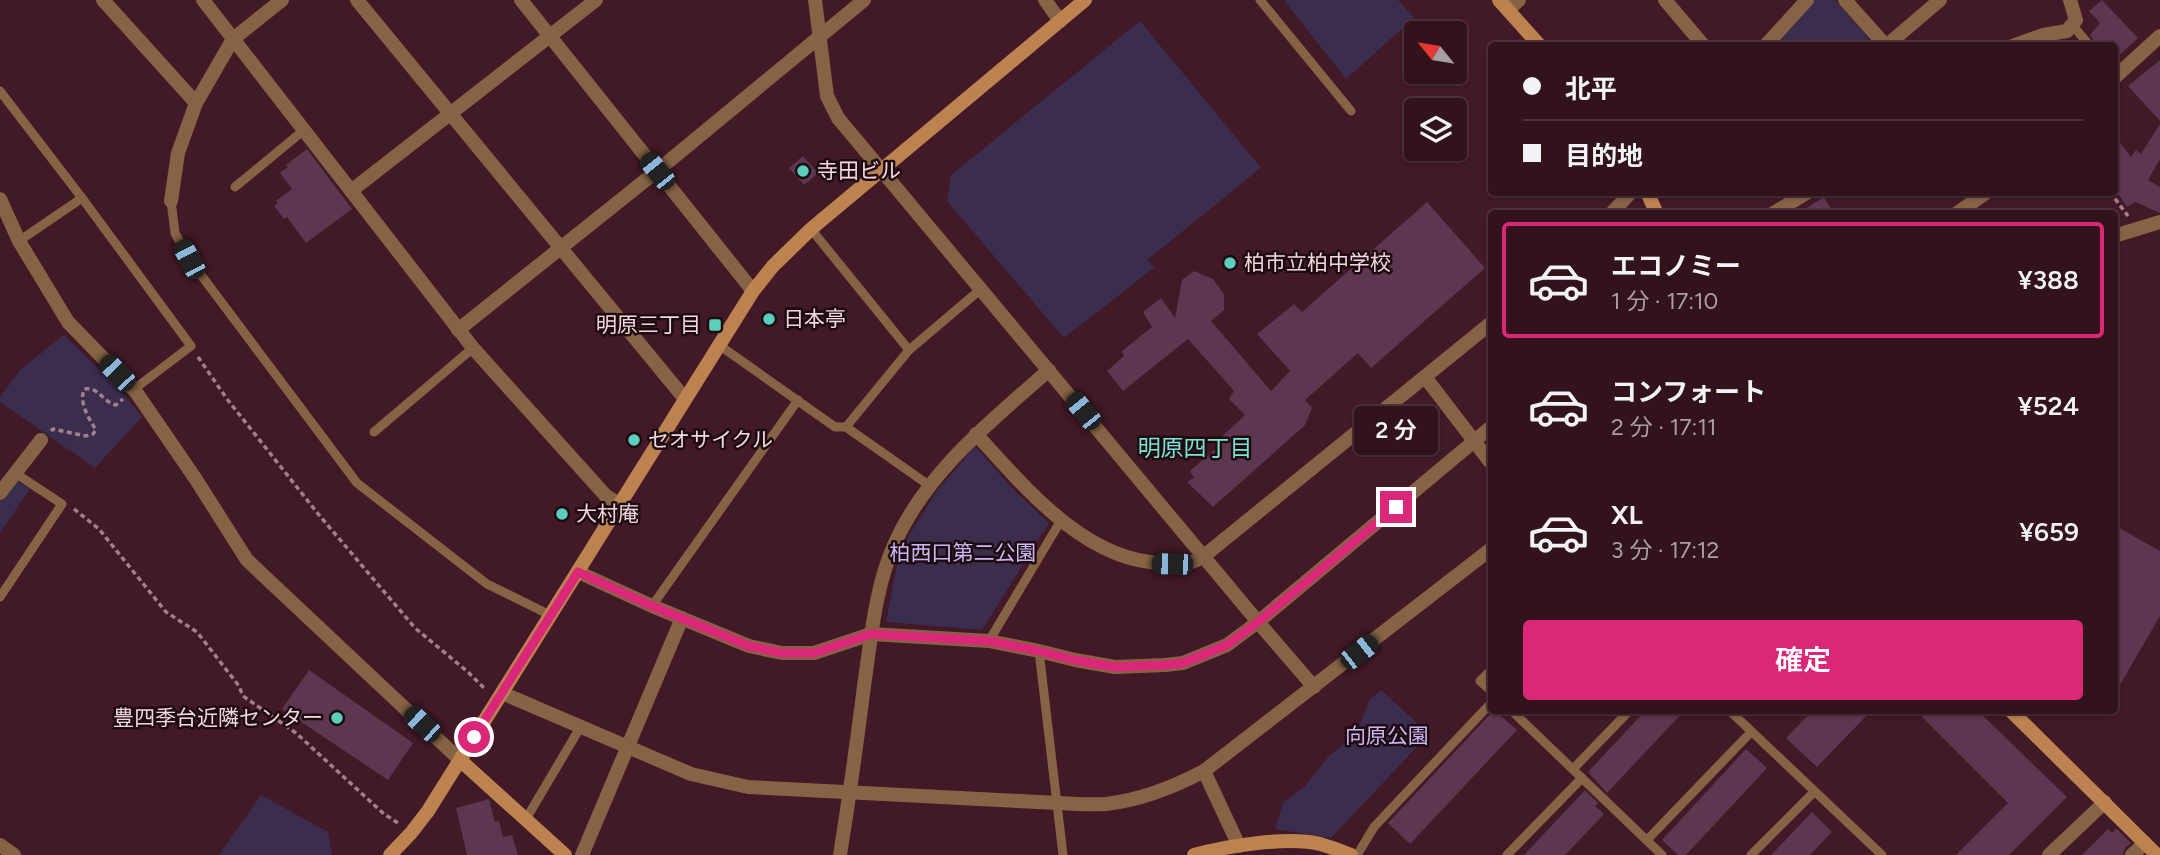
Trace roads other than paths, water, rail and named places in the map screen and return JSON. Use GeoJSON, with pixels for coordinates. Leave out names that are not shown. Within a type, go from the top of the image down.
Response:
{"type":"FeatureCollection","features":[{"type":"Feature","properties":{"kind":"street"},"geometry":{"type":"LineString","coordinates":[[103,0],[196,103]]}},
{"type":"Feature","properties":{"kind":"street"},"geometry":{"type":"LineString","coordinates":[[204,0],[472,348],[606,496],[620,505]]}},
{"type":"Feature","properties":{"kind":"street"},"geometry":{"type":"LineString","coordinates":[[171,201],[178,153],[196,103],[233,39],[282,0]]}},
{"type":"Feature","properties":{"kind":"street"},"geometry":{"type":"LineString","coordinates":[[357,0],[685,400]]}},
{"type":"Feature","properties":{"kind":"street"},"geometry":{"type":"LineString","coordinates":[[521,0],[753,291]]}},
{"type":"Feature","properties":{"kind":"street"},"geometry":{"type":"LineString","coordinates":[[351,191],[596,0]]}},
{"type":"Feature","properties":{"kind":"street"},"geometry":{"type":"LineString","coordinates":[[816,0],[827,96],[838,118],[1314,687]]}},
{"type":"Feature","properties":{"kind":"street"},"geometry":{"type":"LineString","coordinates":[[458,330],[657,171],[864,0]]}},
{"type":"Feature","properties":{"kind":"street"},"geometry":{"type":"LineString","coordinates":[[1045,0],[1060,21]]}},
{"type":"Feature","properties":{"kind":"street"},"geometry":{"type":"LineString","coordinates":[[390,855],[428,811],[753,291],[773,265],[811,229],[1085,0]]}},
{"type":"Feature","properties":{"kind":"street"},"geometry":{"type":"LineString","coordinates":[[1665,0],[1701,42]]}},
{"type":"Feature","properties":{"kind":"street"},"geometry":{"type":"LineString","coordinates":[[1769,42],[1807,0]]}},
{"type":"Feature","properties":{"kind":"street"},"geometry":{"type":"LineString","coordinates":[[1845,0],[1883,42]]}},
{"type":"Feature","properties":{"kind":"street"},"geometry":{"type":"LineString","coordinates":[[1890,42],[1940,0]]}},
{"type":"Feature","properties":{"kind":"street"},"geometry":{"type":"LineString","coordinates":[[2023,42],[2067,31],[2073,26],[2076,20],[2070,0]]}},
{"type":"Feature","properties":{"kind":"street"},"geometry":{"type":"LineString","coordinates":[[1508,3],[1537,42]]}},
{"type":"Feature","properties":{"kind":"street"},"geometry":{"type":"LineString","coordinates":[[2118,74],[2160,36]]}},
{"type":"Feature","properties":{"kind":"street"},"geometry":{"type":"LineString","coordinates":[[1615,210],[1627,196]]}},
{"type":"Feature","properties":{"kind":"street"},"geometry":{"type":"LineString","coordinates":[[1779,210],[1801,196]]}},
{"type":"Feature","properties":{"kind":"street"},"geometry":{"type":"LineString","coordinates":[[1962,210],[1981,196]]}},
{"type":"Feature","properties":{"kind":"street"},"geometry":{"type":"LineString","coordinates":[[0,199],[19,241],[68,322],[133,390],[195,478],[247,560],[565,855]]}},
{"type":"Feature","properties":{"kind":"street"},"geometry":{"type":"LineString","coordinates":[[2118,235],[2160,222]]}},
{"type":"Feature","properties":{"kind":"street"},"geometry":{"type":"LineString","coordinates":[[976,434],[1060,522],[1114,552],[1153,563],[1192,564],[1488,325]]}},
{"type":"Feature","properties":{"kind":"street"},"geometry":{"type":"LineString","coordinates":[[840,855],[871,634],[885,570],[894,545],[930,486],[976,434],[1049,370]]}},
{"type":"Feature","properties":{"kind":"street"},"geometry":{"type":"LineString","coordinates":[[1425,377],[1488,459]]}},
{"type":"Feature","properties":{"kind":"street"},"geometry":{"type":"LineString","coordinates":[[578,572],[749,646],[782,653],[814,653],[871,634],[989,641],[1115,667],[1183,663],[1227,645],[1258,622],[1488,430]]}},
{"type":"Feature","properties":{"kind":"street"},"geometry":{"type":"LineString","coordinates":[[0,493],[41,440]]}},
{"type":"Feature","properties":{"kind":"street"},"geometry":{"type":"LineString","coordinates":[[502,693],[691,774],[748,787],[1104,804],[1145,797],[1204,771],[1488,551]]}},
{"type":"Feature","properties":{"kind":"street"},"geometry":{"type":"LineString","coordinates":[[582,855],[682,618]]}},
{"type":"Feature","properties":{"kind":"street"},"geometry":{"type":"LineString","coordinates":[[2014,714],[2157,855]]}},
{"type":"Feature","properties":{"kind":"street"},"geometry":{"type":"LineString","coordinates":[[1204,771],[1239,846]]}},
{"type":"Feature","properties":{"kind":"street"},"geometry":{"type":"LineString","coordinates":[[2049,855],[2105,802]]}},
{"type":"Feature","properties":{"kind":"street"},"geometry":{"type":"LineString","coordinates":[[1194,855],[1275,842],[1318,843],[1352,855]]}},
{"type":"Feature","properties":{"kind":"street"},"geometry":{"type":"LineString","coordinates":[[2132,855],[2145,843]]}},
{"type":"Feature","properties":{"kind":"street"},"geometry":{"type":"LineString","coordinates":[[0,845],[14,855]]}},
{"type":"Feature","properties":{"kind":"lane"},"geometry":{"type":"LineString","coordinates":[[1260,0],[1351,111]]}},
{"type":"Feature","properties":{"kind":"lane"},"geometry":{"type":"LineString","coordinates":[[2073,26],[2087,42]]}},
{"type":"Feature","properties":{"kind":"lane"},"geometry":{"type":"LineString","coordinates":[[0,91],[191,346],[133,390]]}},
{"type":"Feature","properties":{"kind":"lane"},"geometry":{"type":"LineString","coordinates":[[235,187],[304,130]]}},
{"type":"Feature","properties":{"kind":"lane"},"geometry":{"type":"LineString","coordinates":[[19,241],[82,198]]}},
{"type":"Feature","properties":{"kind":"lane"},"geometry":{"type":"LineString","coordinates":[[171,201],[175,233],[189,259],[356,483],[486,584],[550,615]]}},
{"type":"Feature","properties":{"kind":"lane"},"geometry":{"type":"LineString","coordinates":[[811,229],[909,350]]}},
{"type":"Feature","properties":{"kind":"lane"},"geometry":{"type":"LineString","coordinates":[[846,427],[909,350],[981,289]]}},
{"type":"Feature","properties":{"kind":"lane"},"geometry":{"type":"LineString","coordinates":[[719,345],[835,427],[846,427],[930,486]]}},
{"type":"Feature","properties":{"kind":"lane"},"geometry":{"type":"LineString","coordinates":[[374,432],[472,348]]}},
{"type":"Feature","properties":{"kind":"lane"},"geometry":{"type":"LineString","coordinates":[[652,606],[798,400]]}},
{"type":"Feature","properties":{"kind":"lane"},"geometry":{"type":"LineString","coordinates":[[0,597],[62,504],[15,473]]}},
{"type":"Feature","properties":{"kind":"lane"},"geometry":{"type":"LineString","coordinates":[[989,641],[1060,522]]}},
{"type":"Feature","properties":{"kind":"lane"},"geometry":{"type":"LineString","coordinates":[[1039,651],[1063,855]]}},
{"type":"Feature","properties":{"kind":"lane"},"geometry":{"type":"LineString","coordinates":[[1488,673],[1480,681],[1488,688]]}},
{"type":"Feature","properties":{"kind":"lane"},"geometry":{"type":"LineString","coordinates":[[1357,855],[1374,827],[1488,706]]}},
{"type":"Feature","properties":{"kind":"lane"},"geometry":{"type":"LineString","coordinates":[[1515,714],[1659,854]]}},
{"type":"Feature","properties":{"kind":"lane"},"geometry":{"type":"LineString","coordinates":[[1573,769],[1625,714]]}},
{"type":"Feature","properties":{"kind":"lane"},"geometry":{"type":"LineString","coordinates":[[1733,714],[1882,855]]}},
{"type":"Feature","properties":{"kind":"lane"},"geometry":{"type":"LineString","coordinates":[[526,819],[582,726]]}},
{"type":"Feature","properties":{"kind":"lane"},"geometry":{"type":"LineString","coordinates":[[1647,840],[1751,732]]}},
{"type":"Feature","properties":{"kind":"lane"},"geometry":{"type":"LineString","coordinates":[[1507,855],[1582,778]]}},
{"type":"Feature","properties":{"kind":"lane"},"geometry":{"type":"LineString","coordinates":[[1751,855],[1814,792]]}},
{"type":"Feature","properties":{"kind":"place","name":"寺田ビル"},"geometry":{"type":"Point","coordinates":[803,171]}},
{"type":"Feature","properties":{"kind":"place","name":"柏市立柏中学校"},"geometry":{"type":"Point","coordinates":[1230,263]}},
{"type":"Feature","properties":{"kind":"place","name":"日本亭"},"geometry":{"type":"Point","coordinates":[769,319]}},
{"type":"Feature","properties":{"kind":"place","name":"明原三丁目"},"geometry":{"type":"Point","coordinates":[715,325]}},
{"type":"Feature","properties":{"kind":"place","name":"セオサイクル"},"geometry":{"type":"Point","coordinates":[634,440]}},
{"type":"Feature","properties":{"kind":"place","name":"大村庵"},"geometry":{"type":"Point","coordinates":[562,514]}},
{"type":"Feature","properties":{"kind":"place","name":"豊四季台近隣センター"},"geometry":{"type":"Point","coordinates":[337,718]}},
{"type":"Feature","properties":{"kind":"district","name":"明原四丁目"},"geometry":{"type":"Point","coordinates":[1195,448]}},
{"type":"Feature","properties":{"kind":"park label","name":"柏西口第二公園"},"geometry":{"type":"Point","coordinates":[963,553]}},
{"type":"Feature","properties":{"kind":"park label","name":"向原公園"},"geometry":{"type":"Point","coordinates":[1387,736]}}]}
